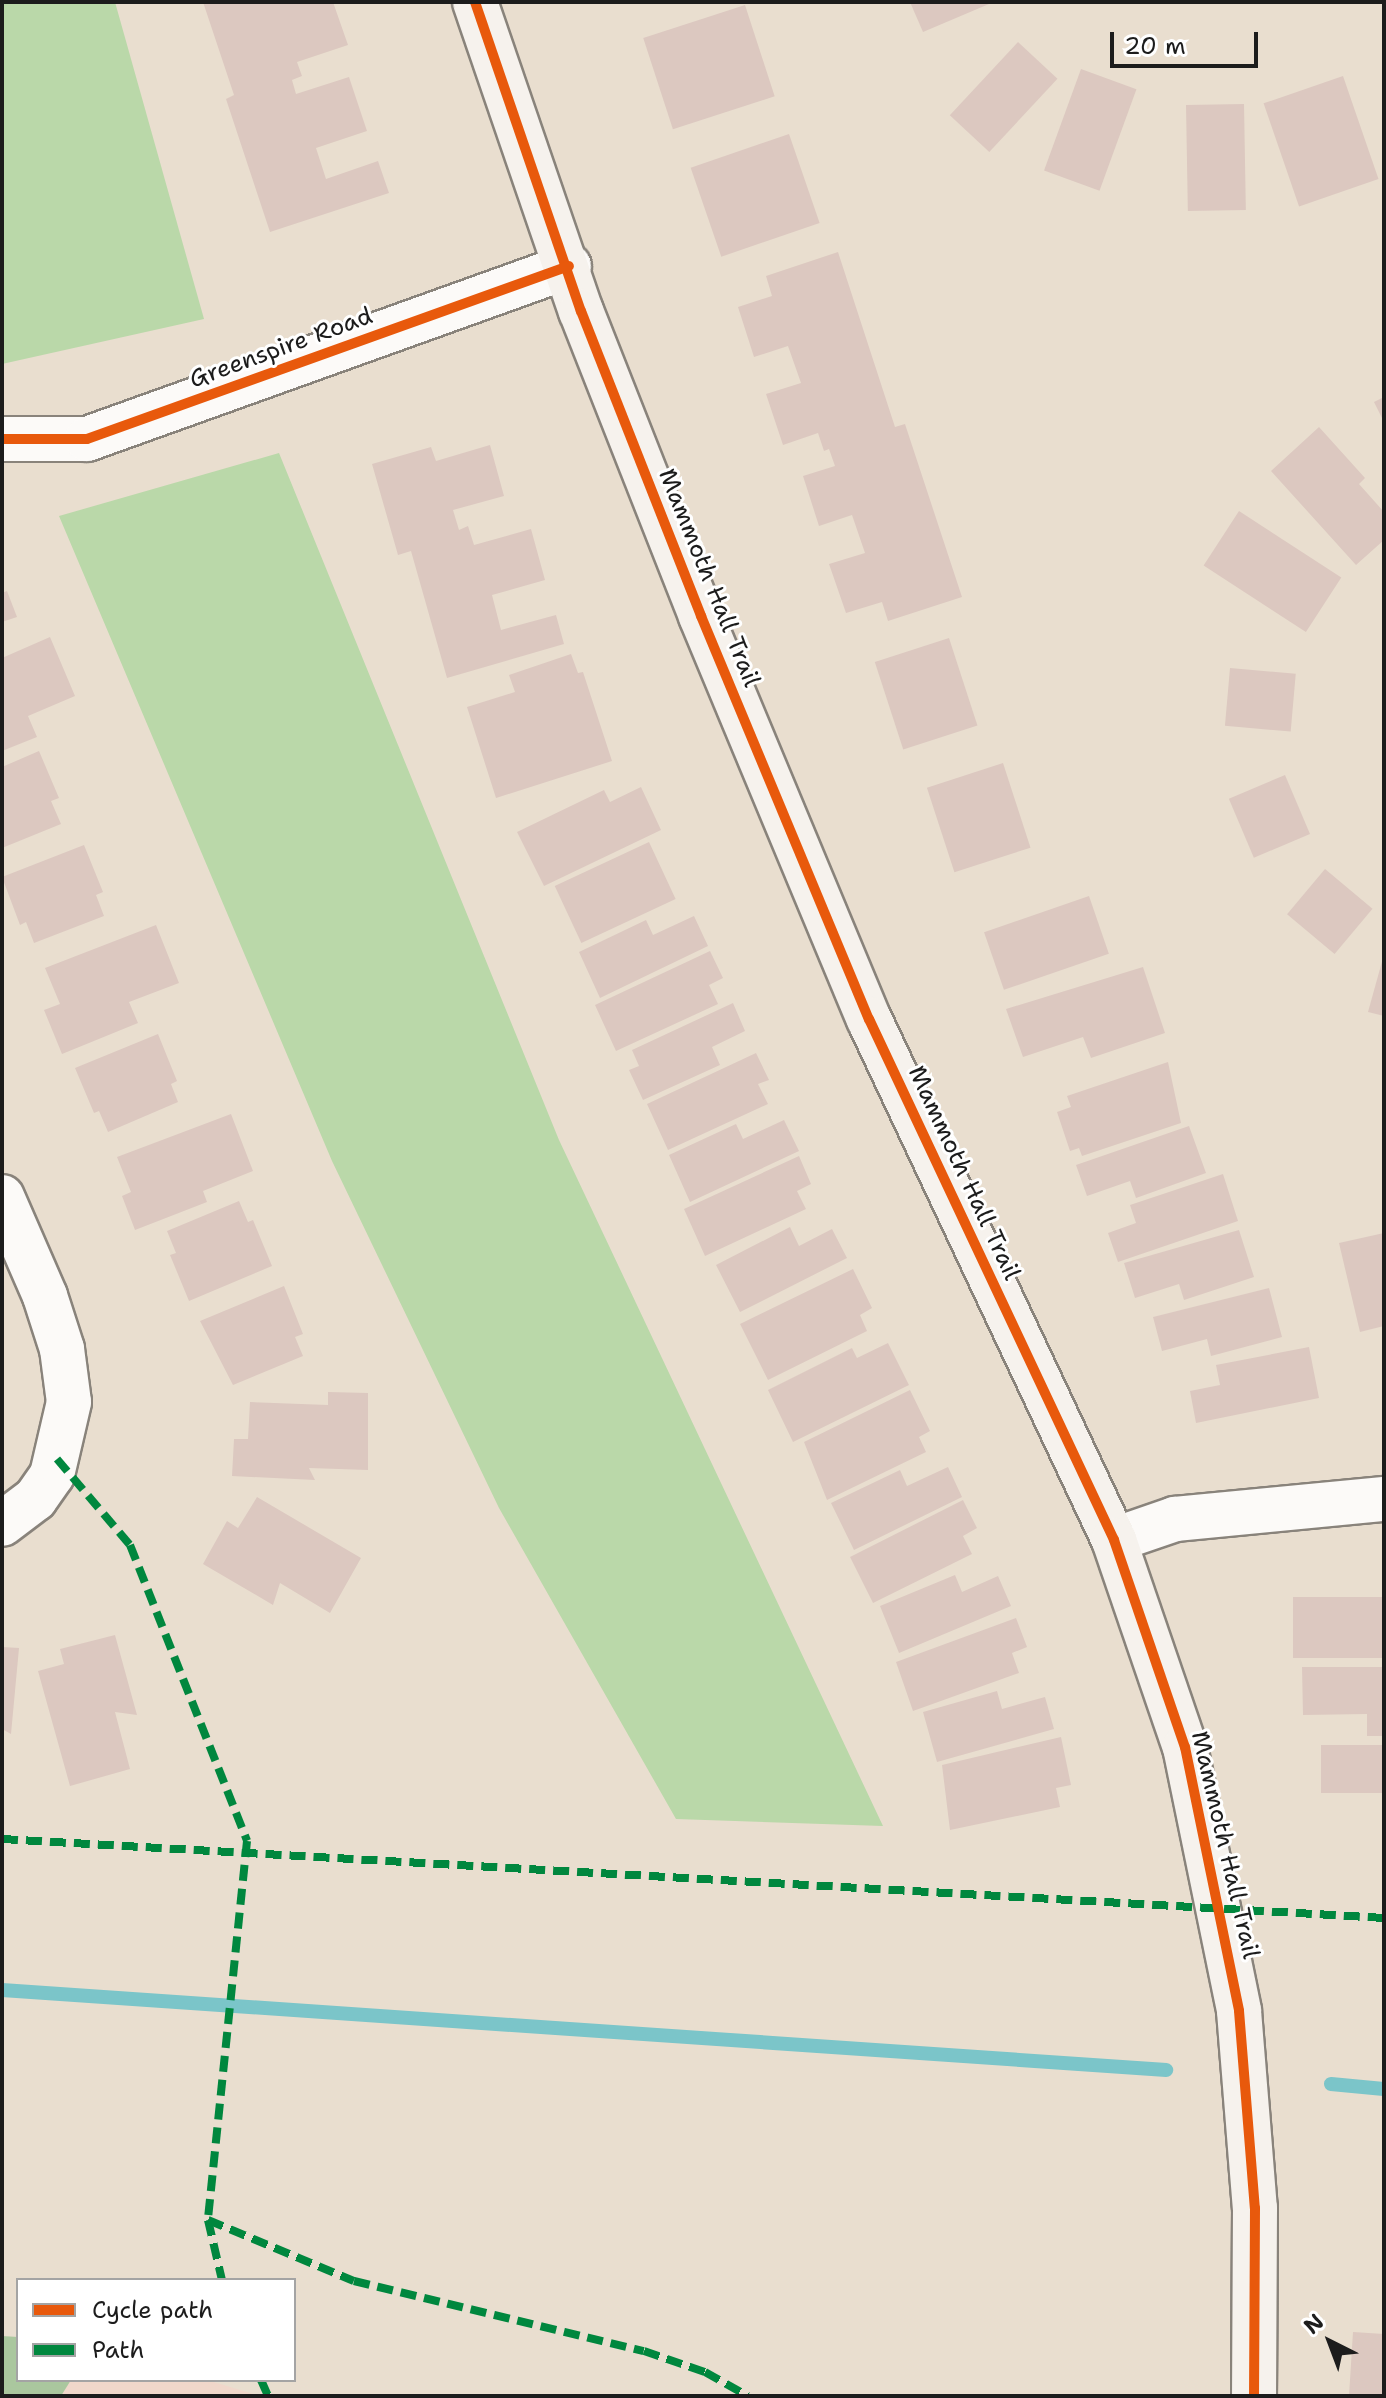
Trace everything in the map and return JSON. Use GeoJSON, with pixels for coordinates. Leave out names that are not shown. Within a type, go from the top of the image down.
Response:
{"type":"FeatureCollection","features":[{"type":"Feature","properties":{"kind":"street","name":"Mammoth Hall Trail"},"geometry":{"type":"LineString","coordinates":[[475,2],[569,266],[581,311],[701,616],[869,1019],[1114,1540],[1185,1747],[1230,1956],[1255,2208],[1254,2396]]}},
{"type":"Feature","properties":{"kind":"street","name":"Greenspire Road"},"geometry":{"type":"LineString","coordinates":[[2,439],[87,439],[569,266]]}},
{"type":"Feature","properties":{"kind":"street"},"geometry":{"type":"LineString","coordinates":[[2,1197],[45,1296],[62,1349],[69,1402],[52,1475],[35,1499],[2,1524]]}},
{"type":"Feature","properties":{"kind":"street"},"geometry":{"type":"LineString","coordinates":[[1114,1540],[1175,1519],[1384,1499]]}},
{"type":"Feature","properties":{"kind":"shaded area"},"geometry":{"type":"Polygon","coordinates":[[[70,2382],[214,2382],[260,2396],[61,2396],[70,2382]]]}},
{"type":"Feature","properties":{"kind":"green space"},"geometry":{"type":"Polygon","coordinates":[[[2,2],[115,2],[204,319],[2,364],[2,2]]]}},
{"type":"Feature","properties":{"kind":"green space"},"geometry":{"type":"Polygon","coordinates":[[[279,453],[559,1140],[883,1826],[676,1819],[499,1508],[332,1161],[59,516],[279,453]]]}},
{"type":"Feature","properties":{"kind":"green space"},"geometry":{"type":"Polygon","coordinates":[[[2,2336],[16,2337],[16,2382],[70,2382],[61,2396],[2,2396],[2,2336]]]}},
{"type":"Feature","properties":{"kind":"building"},"geometry":{"type":"Polygon","coordinates":[[[203,2],[333,2],[348,45],[297,62],[302,76],[292,80],[296,94],[349,77],[367,131],[316,148],[326,179],[378,161],[389,193],[270,232],[226,99],[234,95],[203,2]]]}},
{"type":"Feature","properties":{"kind":"building"},"geometry":{"type":"Polygon","coordinates":[[[910,2],[988,2],[989,4],[923,32],[910,2]]]}},
{"type":"Feature","properties":{"kind":"building"},"geometry":{"type":"Polygon","coordinates":[[[745,5],[775,96],[673,129],[643,38],[745,5]]]}},
{"type":"Feature","properties":{"kind":"building"},"geometry":{"type":"Polygon","coordinates":[[[1018,42],[1057,79],[989,152],[950,115],[1018,42]]]}},
{"type":"Feature","properties":{"kind":"building"},"geometry":{"type":"Polygon","coordinates":[[[1081,69],[1136,89],[1100,191],[1044,170],[1081,69]]]}},
{"type":"Feature","properties":{"kind":"building"},"geometry":{"type":"Polygon","coordinates":[[[1343,76],[1378,179],[1299,206],[1264,103],[1343,76]]]}},
{"type":"Feature","properties":{"kind":"building"},"geometry":{"type":"Polygon","coordinates":[[[1244,104],[1246,210],[1188,211],[1186,105],[1244,104]]]}},
{"type":"Feature","properties":{"kind":"building"},"geometry":{"type":"Polygon","coordinates":[[[789,134],[820,223],[721,257],[691,168],[789,134]]]}},
{"type":"Feature","properties":{"kind":"building"},"geometry":{"type":"Polygon","coordinates":[[[838,252],[895,427],[905,424],[962,597],[888,621],[882,602],[846,613],[829,564],[865,553],[852,515],[819,526],[803,476],[835,466],[829,449],[824,451],[818,433],[783,445],[766,394],[801,383],[788,346],[754,357],[738,307],[772,296],[766,276],[838,252]]]}},
{"type":"Feature","properties":{"kind":"building"},"geometry":{"type":"Polygon","coordinates":[[[1384,397],[1384,422],[1374,402],[1384,397]]]}},
{"type":"Feature","properties":{"kind":"building"},"geometry":{"type":"Polygon","coordinates":[[[1319,427],[1365,478],[1359,484],[1384,512],[1384,540],[1356,565],[1271,471],[1319,427]]]}},
{"type":"Feature","properties":{"kind":"building"},"geometry":{"type":"Polygon","coordinates":[[[490,445],[504,496],[453,510],[459,530],[468,526],[474,545],[531,529],[545,580],[492,595],[501,630],[556,615],[564,644],[447,678],[411,551],[398,555],[372,464],[431,447],[436,461],[490,445]]]}},
{"type":"Feature","properties":{"kind":"building"},"geometry":{"type":"Polygon","coordinates":[[[1239,511],[1341,577],[1306,632],[1204,566],[1239,511]]]}},
{"type":"Feature","properties":{"kind":"building"},"geometry":{"type":"Polygon","coordinates":[[[7,591],[17,617],[2,622],[2,593],[7,591]]]}},
{"type":"Feature","properties":{"kind":"building"},"geometry":{"type":"Polygon","coordinates":[[[50,637],[75,696],[28,716],[37,737],[2,751],[2,658],[50,637]]]}},
{"type":"Feature","properties":{"kind":"building"},"geometry":{"type":"Polygon","coordinates":[[[949,638],[977,725],[903,750],[875,662],[949,638]]]}},
{"type":"Feature","properties":{"kind":"building"},"geometry":{"type":"Polygon","coordinates":[[[571,654],[578,673],[583,672],[612,761],[496,798],[467,707],[515,692],[509,675],[571,654]]]}},
{"type":"Feature","properties":{"kind":"building"},"geometry":{"type":"Polygon","coordinates":[[[1230,668],[1296,674],[1291,732],[1225,726],[1230,668]]]}},
{"type":"Feature","properties":{"kind":"building"},"geometry":{"type":"Polygon","coordinates":[[[39,751],[59,798],[51,801],[61,824],[2,848],[2,767],[39,751]]]}},
{"type":"Feature","properties":{"kind":"building"},"geometry":{"type":"Polygon","coordinates":[[[1003,763],[1031,848],[954,872],[927,788],[1003,763]]]}},
{"type":"Feature","properties":{"kind":"building"},"geometry":{"type":"Polygon","coordinates":[[[1285,775],[1310,834],[1254,858],[1229,799],[1285,775]]]}},
{"type":"Feature","properties":{"kind":"building"},"geometry":{"type":"Polygon","coordinates":[[[641,787],[661,830],[544,886],[517,832],[604,790],[610,802],[641,787]]]}},
{"type":"Feature","properties":{"kind":"building"},"geometry":{"type":"Polygon","coordinates":[[[649,842],[676,899],[581,943],[555,886],[649,842]]]}},
{"type":"Feature","properties":{"kind":"building"},"geometry":{"type":"Polygon","coordinates":[[[84,845],[103,892],[96,895],[104,916],[34,943],[26,922],[20,925],[2,877],[84,845]]]}},
{"type":"Feature","properties":{"kind":"building"},"geometry":{"type":"Polygon","coordinates":[[[1325,869],[1372,909],[1335,954],[1287,914],[1325,869]]]}},
{"type":"Feature","properties":{"kind":"building"},"geometry":{"type":"Polygon","coordinates":[[[1089,896],[1109,954],[1004,990],[984,932],[1089,896]]]}},
{"type":"Feature","properties":{"kind":"building"},"geometry":{"type":"Polygon","coordinates":[[[694,916],[708,946],[600,998],[579,952],[646,920],[653,935],[694,916]]]}},
{"type":"Feature","properties":{"kind":"building"},"geometry":{"type":"Polygon","coordinates":[[[156,925],[179,983],[129,1002],[138,1023],[62,1054],[44,1010],[60,1004],[45,968],[156,925]]]}},
{"type":"Feature","properties":{"kind":"building"},"geometry":{"type":"Polygon","coordinates":[[[710,951],[723,978],[709,985],[718,1004],[616,1051],[595,1005],[710,951]]]}},
{"type":"Feature","properties":{"kind":"building"},"geometry":{"type":"Polygon","coordinates":[[[1384,958],[1384,1016],[1368,1012],[1384,958]]]}},
{"type":"Feature","properties":{"kind":"building"},"geometry":{"type":"Polygon","coordinates":[[[1143,967],[1165,1033],[1091,1058],[1083,1037],[1023,1057],[1006,1009],[1143,967]]]}},
{"type":"Feature","properties":{"kind":"building"},"geometry":{"type":"Polygon","coordinates":[[[733,1003],[745,1031],[712,1047],[720,1065],[643,1100],[629,1070],[639,1066],[632,1050],[733,1003]]]}},
{"type":"Feature","properties":{"kind":"building"},"geometry":{"type":"Polygon","coordinates":[[[158,1034],[177,1081],[171,1084],[178,1102],[108,1132],[99,1111],[94,1113],[75,1068],[158,1034]]]}},
{"type":"Feature","properties":{"kind":"building"},"geometry":{"type":"Polygon","coordinates":[[[756,1053],[769,1080],[758,1084],[768,1104],[668,1150],[647,1104],[756,1053]]]}},
{"type":"Feature","properties":{"kind":"building"},"geometry":{"type":"Polygon","coordinates":[[[1168,1062],[1181,1123],[1082,1156],[1079,1148],[1070,1151],[1057,1112],[1071,1107],[1067,1096],[1168,1062]]]}},
{"type":"Feature","properties":{"kind":"building"},"geometry":{"type":"Polygon","coordinates":[[[231,1114],[253,1171],[203,1191],[207,1202],[135,1230],[122,1196],[131,1192],[117,1157],[231,1114]]]}},
{"type":"Feature","properties":{"kind":"building"},"geometry":{"type":"Polygon","coordinates":[[[784,1120],[799,1151],[690,1202],[669,1155],[736,1124],[743,1139],[784,1120]]]}},
{"type":"Feature","properties":{"kind":"building"},"geometry":{"type":"Polygon","coordinates":[[[1189,1126],[1206,1173],[1136,1198],[1130,1181],[1087,1196],[1076,1165],[1189,1126]]]}},
{"type":"Feature","properties":{"kind":"building"},"geometry":{"type":"Polygon","coordinates":[[[799,1156],[811,1184],[797,1191],[806,1209],[705,1256],[684,1209],[799,1156]]]}},
{"type":"Feature","properties":{"kind":"building"},"geometry":{"type":"Polygon","coordinates":[[[1223,1174],[1238,1221],[1118,1262],[1108,1233],[1136,1223],[1130,1205],[1223,1174]]]}},
{"type":"Feature","properties":{"kind":"building"},"geometry":{"type":"Polygon","coordinates":[[[239,1201],[248,1222],[253,1220],[272,1266],[189,1301],[170,1255],[176,1253],[167,1231],[239,1201]]]}},
{"type":"Feature","properties":{"kind":"building"},"geometry":{"type":"Polygon","coordinates":[[[790,1227],[799,1246],[832,1229],[847,1258],[740,1312],[716,1265],[790,1227]]]}},
{"type":"Feature","properties":{"kind":"building"},"geometry":{"type":"Polygon","coordinates":[[[1239,1230],[1254,1277],[1184,1300],[1179,1284],[1135,1298],[1124,1263],[1239,1230]]]}},
{"type":"Feature","properties":{"kind":"building"},"geometry":{"type":"Polygon","coordinates":[[[1384,1233],[1384,1326],[1360,1332],[1339,1243],[1384,1233]]]}},
{"type":"Feature","properties":{"kind":"building"},"geometry":{"type":"Polygon","coordinates":[[[853,1269],[872,1308],[860,1315],[867,1331],[768,1380],[740,1324],[853,1269]]]}},
{"type":"Feature","properties":{"kind":"building"},"geometry":{"type":"Polygon","coordinates":[[[284,1286],[303,1334],[295,1337],[303,1356],[233,1385],[200,1321],[284,1286]]]}},
{"type":"Feature","properties":{"kind":"building"},"geometry":{"type":"Polygon","coordinates":[[[1269,1288],[1282,1337],[1211,1356],[1207,1339],[1162,1351],[1153,1317],[1269,1288]]]}},
{"type":"Feature","properties":{"kind":"building"},"geometry":{"type":"Polygon","coordinates":[[[888,1343],[909,1385],[793,1442],[768,1390],[852,1348],[857,1358],[888,1343]]]}},
{"type":"Feature","properties":{"kind":"building"},"geometry":{"type":"Polygon","coordinates":[[[1309,1347],[1319,1398],[1196,1423],[1190,1391],[1220,1385],[1216,1365],[1309,1347]]]}},
{"type":"Feature","properties":{"kind":"building"},"geometry":{"type":"Polygon","coordinates":[[[910,1390],[930,1431],[919,1437],[926,1452],[827,1500],[804,1442],[910,1390]]]}},
{"type":"Feature","properties":{"kind":"building"},"geometry":{"type":"Polygon","coordinates":[[[328,1392],[368,1393],[368,1470],[309,1468],[315,1480],[232,1476],[234,1439],[248,1439],[250,1402],[328,1405],[328,1392]]]}},
{"type":"Feature","properties":{"kind":"building"},"geometry":{"type":"Polygon","coordinates":[[[948,1467],[962,1497],[854,1550],[831,1503],[900,1470],[907,1486],[948,1467]]]}},
{"type":"Feature","properties":{"kind":"building"},"geometry":{"type":"Polygon","coordinates":[[[257,1497],[361,1558],[330,1613],[280,1583],[273,1605],[203,1564],[227,1521],[238,1528],[257,1497]]]}},
{"type":"Feature","properties":{"kind":"building"},"geometry":{"type":"Polygon","coordinates":[[[963,1500],[977,1528],[963,1536],[972,1554],[873,1603],[850,1557],[963,1500]]]}},
{"type":"Feature","properties":{"kind":"building"},"geometry":{"type":"Polygon","coordinates":[[[955,1575],[962,1592],[998,1576],[1011,1606],[899,1653],[880,1606],[955,1575]]]}},
{"type":"Feature","properties":{"kind":"building"},"geometry":{"type":"Polygon","coordinates":[[[1293,1597],[1384,1597],[1384,1658],[1293,1658],[1293,1597]]]}},
{"type":"Feature","properties":{"kind":"building"},"geometry":{"type":"Polygon","coordinates":[[[1016,1618],[1027,1647],[1012,1653],[1019,1673],[913,1711],[896,1662],[1016,1618]]]}},
{"type":"Feature","properties":{"kind":"building"},"geometry":{"type":"Polygon","coordinates":[[[115,1635],[137,1715],[115,1712],[130,1769],[70,1786],[38,1671],[64,1664],[60,1649],[115,1635]]]}},
{"type":"Feature","properties":{"kind":"building"},"geometry":{"type":"Polygon","coordinates":[[[2,1647],[19,1648],[11,1734],[2,1729],[2,1647]]]}},
{"type":"Feature","properties":{"kind":"building"},"geometry":{"type":"Polygon","coordinates":[[[1302,1667],[1384,1667],[1384,1736],[1367,1736],[1367,1714],[1303,1715],[1302,1667]]]}},
{"type":"Feature","properties":{"kind":"building"},"geometry":{"type":"Polygon","coordinates":[[[997,1691],[1002,1709],[1045,1697],[1054,1729],[937,1762],[923,1712],[997,1691]]]}},
{"type":"Feature","properties":{"kind":"building"},"geometry":{"type":"Polygon","coordinates":[[[1061,1737],[1071,1785],[1056,1788],[1060,1807],[950,1830],[942,1765],[1061,1737]]]}},
{"type":"Feature","properties":{"kind":"building"},"geometry":{"type":"Polygon","coordinates":[[[1321,1745],[1384,1745],[1384,1793],[1321,1793],[1321,1745]]]}},
{"type":"Feature","properties":{"kind":"building"},"geometry":{"type":"Polygon","coordinates":[[[1353,2332],[1384,2334],[1384,2396],[1349,2396],[1353,2332]]]}},
{"type":"Feature","properties":{"kind":"waterway"},"geometry":{"type":"LineString","coordinates":[[2,1990],[1166,2070]]}},
{"type":"Feature","properties":{"kind":"waterway"},"geometry":{"type":"LineString","coordinates":[[1331,2084],[1384,2089]]}},
{"type":"Feature","properties":{"kind":"marked path"},"geometry":{"type":"LineString","coordinates":[[57,1459],[130,1545],[247,1841],[208,2220],[354,2281],[644,2351],[705,2372],[748,2396]]}},
{"type":"Feature","properties":{"kind":"marked path"},"geometry":{"type":"LineString","coordinates":[[2,1839],[1384,1918]]}},
{"type":"Feature","properties":{"kind":"marked path"},"geometry":{"type":"LineString","coordinates":[[208,2220],[222,2278]]}},
{"type":"Feature","properties":{"kind":"marked path"},"geometry":{"type":"LineString","coordinates":[[262,2382],[268,2396]]}},
{"type":"Feature","properties":{"kind":"cycle path"},"geometry":{"type":"LineString","coordinates":[[475,2],[581,311],[701,616],[869,1019],[1114,1540],[1185,1747],[1239,2011],[1255,2208],[1254,2396]]}},
{"type":"Feature","properties":{"kind":"cycle path"},"geometry":{"type":"LineString","coordinates":[[2,439],[87,439],[569,266]]}}]}
